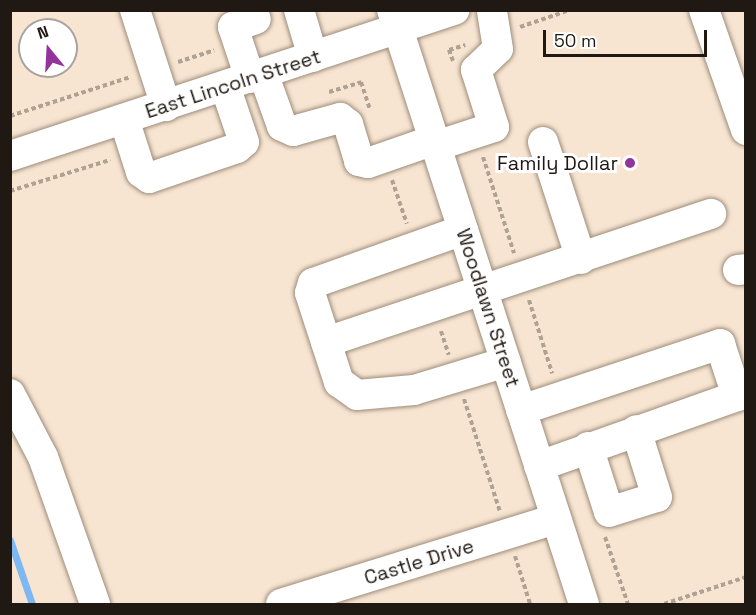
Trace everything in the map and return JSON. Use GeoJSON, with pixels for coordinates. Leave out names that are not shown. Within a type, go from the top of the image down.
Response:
{"type":"FeatureCollection","features":[{"type":"Feature","properties":{"kind":"street"},"geometry":{"type":"LineString","coordinates":[[135,10],[166,106]]}},
{"type":"Feature","properties":{"kind":"street"},"geometry":{"type":"LineString","coordinates":[[299,10],[313,57]]}},
{"type":"Feature","properties":{"kind":"street","name":"East Lincoln Street"},"geometry":{"type":"LineString","coordinates":[[10,156],[313,57],[395,20],[455,10]]}},
{"type":"Feature","properties":{"kind":"street"},"geometry":{"type":"LineString","coordinates":[[246,79],[282,126],[293,131],[340,117],[348,124],[359,161],[368,163],[475,133],[494,127],[476,70],[498,49],[492,10]]}},
{"type":"Feature","properties":{"kind":"street"},"geometry":{"type":"LineString","coordinates":[[704,10],[746,130]]}},
{"type":"Feature","properties":{"kind":"street"},"geometry":{"type":"LineString","coordinates":[[124,119],[141,172],[149,178],[237,148],[244,142],[246,79],[233,27],[264,13]]}},
{"type":"Feature","properties":{"kind":"street","name":"Woodlawn Street"},"geometry":{"type":"LineString","coordinates":[[395,20],[481,292],[584,604]]}},
{"type":"Feature","properties":{"kind":"street"},"geometry":{"type":"LineString","coordinates":[[543,142],[581,259]]}},
{"type":"Feature","properties":{"kind":"street"},"geometry":{"type":"LineString","coordinates":[[326,342],[434,308],[711,214]]}},
{"type":"Feature","properties":{"kind":"street"},"geometry":{"type":"LineString","coordinates":[[463,230],[313,283],[310,293],[339,382],[357,395],[405,391],[506,362]]}},
{"type":"Feature","properties":{"kind":"street"},"geometry":{"type":"LineString","coordinates":[[521,410],[720,344],[736,396],[539,466]]}},
{"type":"Feature","properties":{"kind":"street"},"geometry":{"type":"LineString","coordinates":[[10,394],[43,457],[95,604]]}},
{"type":"Feature","properties":{"kind":"street"},"geometry":{"type":"LineString","coordinates":[[588,447],[609,512],[657,497],[636,430]]}},
{"type":"Feature","properties":{"kind":"street","name":"Castle Drive"},"geometry":{"type":"LineString","coordinates":[[281,604],[556,519]]}},
{"type":"Feature","properties":{"kind":"path"},"geometry":{"type":"LineString","coordinates":[[449,50],[456,71]]}},
{"type":"Feature","properties":{"kind":"path"},"geometry":{"type":"LineString","coordinates":[[361,82],[371,114]]}},
{"type":"Feature","properties":{"kind":"path"},"geometry":{"type":"LineString","coordinates":[[475,133],[560,398]]}},
{"type":"Feature","properties":{"kind":"path"},"geometry":{"type":"LineString","coordinates":[[385,157],[414,247]]}},
{"type":"Feature","properties":{"kind":"path"},"geometry":{"type":"LineString","coordinates":[[434,308],[530,604]]}},
{"type":"Feature","properties":{"kind":"path"},"geometry":{"type":"LineString","coordinates":[[601,526],[627,604]]}},
{"type":"Feature","properties":{"kind":"path"},"geometry":{"type":"LineString","coordinates":[[664,604],[746,577]]}},
{"type":"Feature","properties":{"kind":"waterway"},"geometry":{"type":"LineString","coordinates":[[10,540],[32,604]]}},
{"type":"Feature","properties":{"kind":"place","name":"Family Dollar"},"geometry":{"type":"Point","coordinates":[630,163]}}]}
